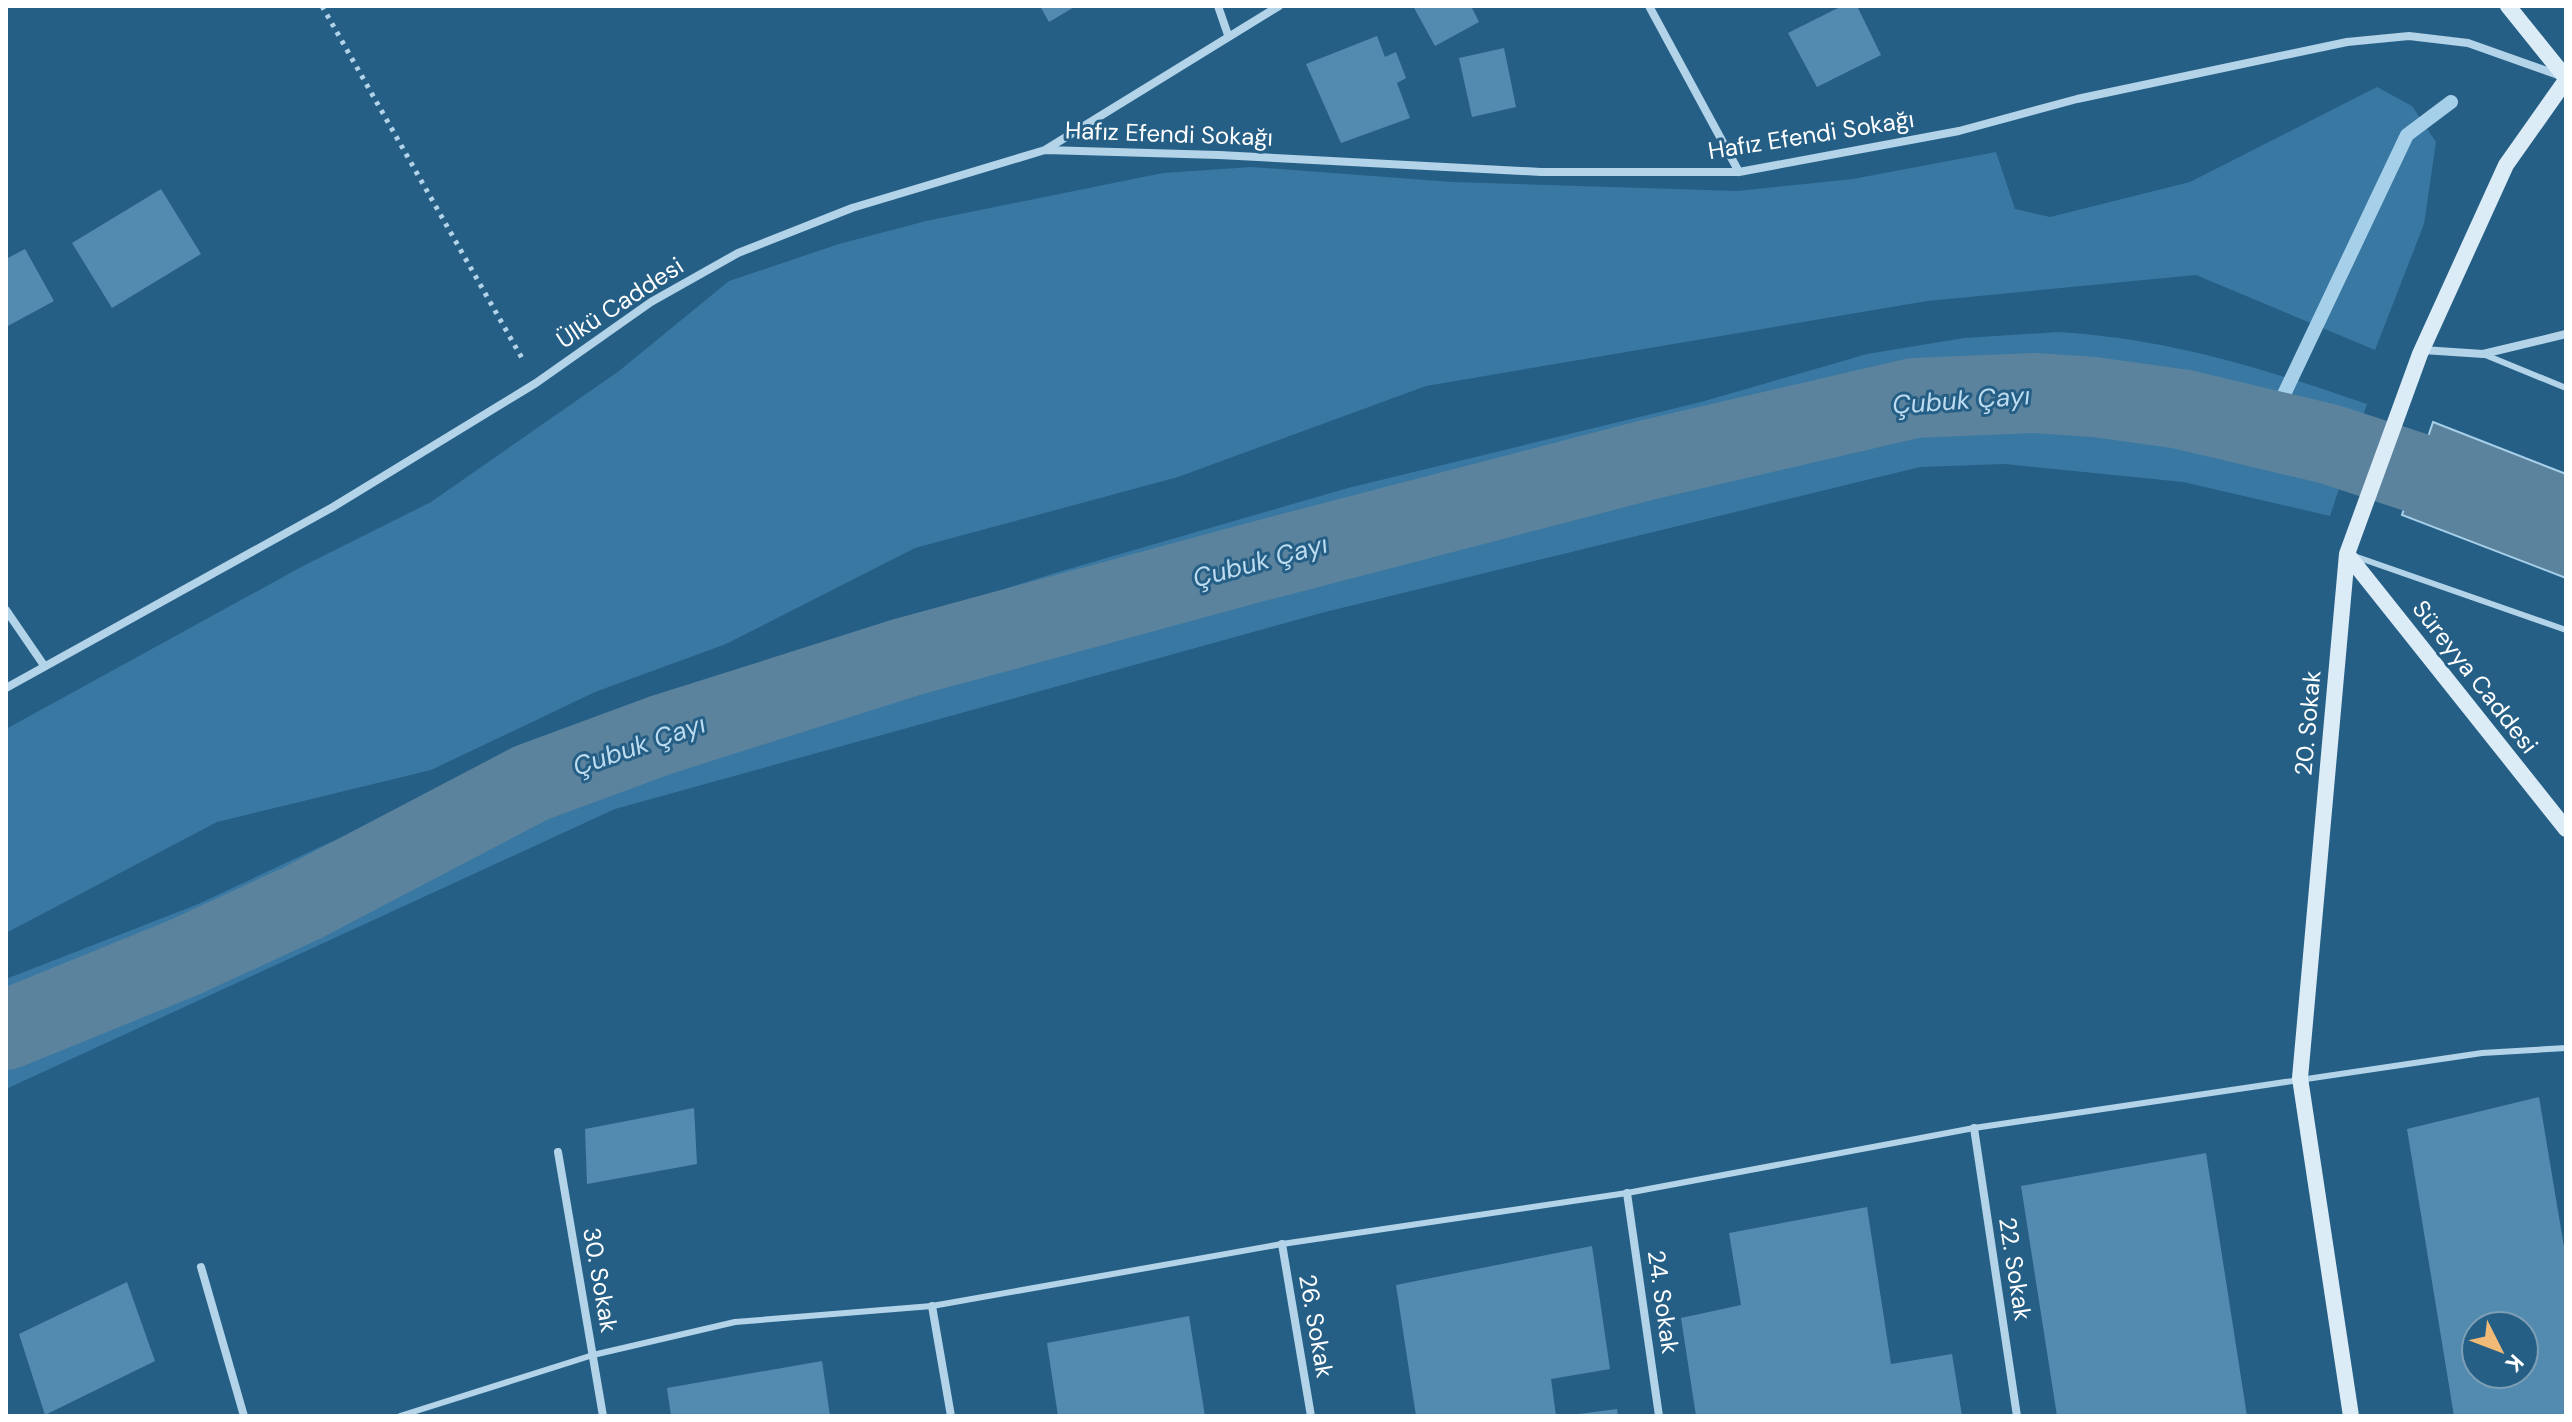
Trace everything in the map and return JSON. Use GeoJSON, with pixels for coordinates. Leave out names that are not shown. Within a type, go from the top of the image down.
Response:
{"type":"FeatureCollection","features":[{"type":"Feature","properties":{"kind":"street"},"geometry":{"type":"LineString","coordinates":[[1218,6],[1228,35]]}},
{"type":"Feature","properties":{"kind":"street","name":"Ülkü Caddesi"},"geometry":{"type":"LineString","coordinates":[[6,688],[43,664],[333,507],[536,383],[651,302],[738,253],[852,208],[1045,150],[1279,6]]}},
{"type":"Feature","properties":{"kind":"street"},"geometry":{"type":"LineString","coordinates":[[1649,6],[1739,172]]}},
{"type":"Feature","properties":{"kind":"street"},"geometry":{"type":"LineString","coordinates":[[2508,6],[2566,79]]}},
{"type":"Feature","properties":{"kind":"street","name":"Hafız Efendi Sokağı"},"geometry":{"type":"LineString","coordinates":[[1045,150],[1219,155],[1541,172],[1739,172],[1959,131],[2077,99],[2347,42],[2409,36],[2468,43],[2566,79]]}},
{"type":"Feature","properties":{"kind":"street","name":"20. Sokak"},"geometry":{"type":"LineString","coordinates":[[2351,1416],[2300,1078],[2348,551],[2421,352],[2506,165],[2566,79]]}},
{"type":"Feature","properties":{"kind":"street"},"geometry":{"type":"LineString","coordinates":[[2421,352],[2483,354],[2566,334]]}},
{"type":"Feature","properties":{"kind":"street","name":"Süreyya Caddesi"},"geometry":{"type":"LineString","coordinates":[[2348,551],[2566,829]]}},
{"type":"Feature","properties":{"kind":"street"},"geometry":{"type":"LineString","coordinates":[[6,610],[43,664]]}},
{"type":"Feature","properties":{"kind":"street","name":"22. Sokak"},"geometry":{"type":"LineString","coordinates":[[1974,1128],[2017,1416]]}},
{"type":"Feature","properties":{"kind":"street","name":"30. Sokak"},"geometry":{"type":"LineString","coordinates":[[558,1152],[603,1416]]}},
{"type":"Feature","properties":{"kind":"street","name":"24. Sokak"},"geometry":{"type":"LineString","coordinates":[[1627,1193],[1659,1416]]}},
{"type":"Feature","properties":{"kind":"street","name":"26. Sokak"},"geometry":{"type":"LineString","coordinates":[[1282,1244],[1311,1416]]}},
{"type":"Feature","properties":{"kind":"street"},"geometry":{"type":"LineString","coordinates":[[201,1267],[244,1416]]}},
{"type":"Feature","properties":{"kind":"street"},"geometry":{"type":"LineString","coordinates":[[932,1306],[951,1416]]}},
{"type":"Feature","properties":{"kind":"lane"},"geometry":{"type":"LineString","coordinates":[[2483,354],[2566,388]]}},
{"type":"Feature","properties":{"kind":"lane"},"geometry":{"type":"LineString","coordinates":[[2348,551],[2566,630]]}},
{"type":"Feature","properties":{"kind":"lane"},"geometry":{"type":"LineString","coordinates":[[400,1416],[593,1355],[735,1322],[932,1306],[1282,1244],[1627,1193],[1974,1128],[2482,1053],[2566,1048]]}},
{"type":"Feature","properties":{"kind":"path"},"geometry":{"type":"LineString","coordinates":[[322,6],[536,383]]}},
{"type":"Feature","properties":{"kind":"shaded area"},"geometry":{"type":"Polygon","coordinates":[[[2377,87],[2412,106],[2436,142],[2424,224],[2375,350],[2196,275],[1927,301],[1426,386],[1178,477],[915,548],[726,644],[595,692],[431,770],[217,822],[6,933],[6,729],[303,566],[431,502],[619,371],[729,281],[839,244],[926,221],[1163,173],[1252,167],[1452,182],[1737,191],[1853,179],[1996,152],[2015,209],[2050,217],[2190,182],[2377,87]]]}},
{"type":"Feature","properties":{"kind":"shaded area"},"geometry":{"type":"Polygon","coordinates":[[[2058,332],[2177,348],[2367,404],[2330,516],[2183,482],[2005,464],[1920,467],[1325,612],[615,809],[6,1089],[6,979],[196,905],[322,846],[606,723],[733,675],[1055,573],[1348,488],[1701,402],[1867,354],[1964,338],[2058,332]]]}},
{"type":"Feature","properties":{"kind":"shaded area"},"geometry":{"type":"Polygon","coordinates":[[[2433,422],[2566,474],[2566,578],[2402,515],[2433,422]]]}},
{"type":"Feature","properties":{"kind":"building"},"geometry":{"type":"Polygon","coordinates":[[[1040,6],[1076,6],[1049,22],[1040,6]]]}},
{"type":"Feature","properties":{"kind":"building"},"geometry":{"type":"Polygon","coordinates":[[[1413,6],[1471,6],[1479,22],[1435,46],[1413,6]]]}},
{"type":"Feature","properties":{"kind":"building"},"geometry":{"type":"Polygon","coordinates":[[[1842,6],[1857,6],[1881,55],[1817,87],[1788,33],[1842,6]]]}},
{"type":"Feature","properties":{"kind":"building"},"geometry":{"type":"Polygon","coordinates":[[[1377,36],[1385,57],[1396,52],[1406,78],[1397,83],[1410,118],[1341,143],[1306,64],[1377,36]]]}},
{"type":"Feature","properties":{"kind":"building"},"geometry":{"type":"Polygon","coordinates":[[[1504,48],[1516,107],[1472,117],[1459,58],[1504,48]]]}},
{"type":"Feature","properties":{"kind":"building"},"geometry":{"type":"Polygon","coordinates":[[[161,189],[201,254],[112,308],[72,243],[161,189]]]}},
{"type":"Feature","properties":{"kind":"building"},"geometry":{"type":"Polygon","coordinates":[[[25,249],[54,301],[6,327],[6,259],[25,249]]]}},
{"type":"Feature","properties":{"kind":"building"},"geometry":{"type":"Polygon","coordinates":[[[2539,1097],[2566,1259],[2566,1416],[2454,1416],[2407,1129],[2539,1097]]]}},
{"type":"Feature","properties":{"kind":"building"},"geometry":{"type":"Polygon","coordinates":[[[694,1108],[697,1164],[587,1184],[585,1129],[694,1108]]]}},
{"type":"Feature","properties":{"kind":"building"},"geometry":{"type":"Polygon","coordinates":[[[2206,1153],[2247,1416],[2057,1416],[2021,1186],[2206,1153]]]}},
{"type":"Feature","properties":{"kind":"building"},"geometry":{"type":"Polygon","coordinates":[[[1867,1207],[1891,1364],[1952,1354],[1962,1416],[1696,1416],[1681,1318],[1741,1305],[1729,1233],[1867,1207]]]}},
{"type":"Feature","properties":{"kind":"building"},"geometry":{"type":"Polygon","coordinates":[[[1592,1246],[1610,1369],[1551,1379],[1556,1416],[1416,1416],[1396,1285],[1592,1246]]]}},
{"type":"Feature","properties":{"kind":"building"},"geometry":{"type":"Polygon","coordinates":[[[127,1282],[155,1361],[45,1415],[19,1334],[127,1282]]]}},
{"type":"Feature","properties":{"kind":"building"},"geometry":{"type":"Polygon","coordinates":[[[1189,1316],[1205,1416],[1058,1416],[1047,1343],[1189,1316]]]}},
{"type":"Feature","properties":{"kind":"building"},"geometry":{"type":"Polygon","coordinates":[[[822,1361],[830,1416],[671,1416],[667,1388],[822,1361]]]}},
{"type":"Feature","properties":{"kind":"building"},"geometry":{"type":"Polygon","coordinates":[[[1617,1409],[1618,1416],[1579,1414],[1617,1409]]]}},
{"type":"Feature","properties":{"kind":"waterway"},"geometry":{"type":"LineString","coordinates":[[2268,428],[2407,135],[2451,102]]}},
{"type":"Feature","properties":{"kind":"waterway","name":"Çubuk Çayı"},"geometry":{"type":"LineString","coordinates":[[6,1030],[185,957],[302,903],[531,783],[661,735],[907,657],[1252,563],[1647,460],[1914,398],[2034,393],[2094,397],[2181,409],[2329,444],[2566,522]]}}]}
